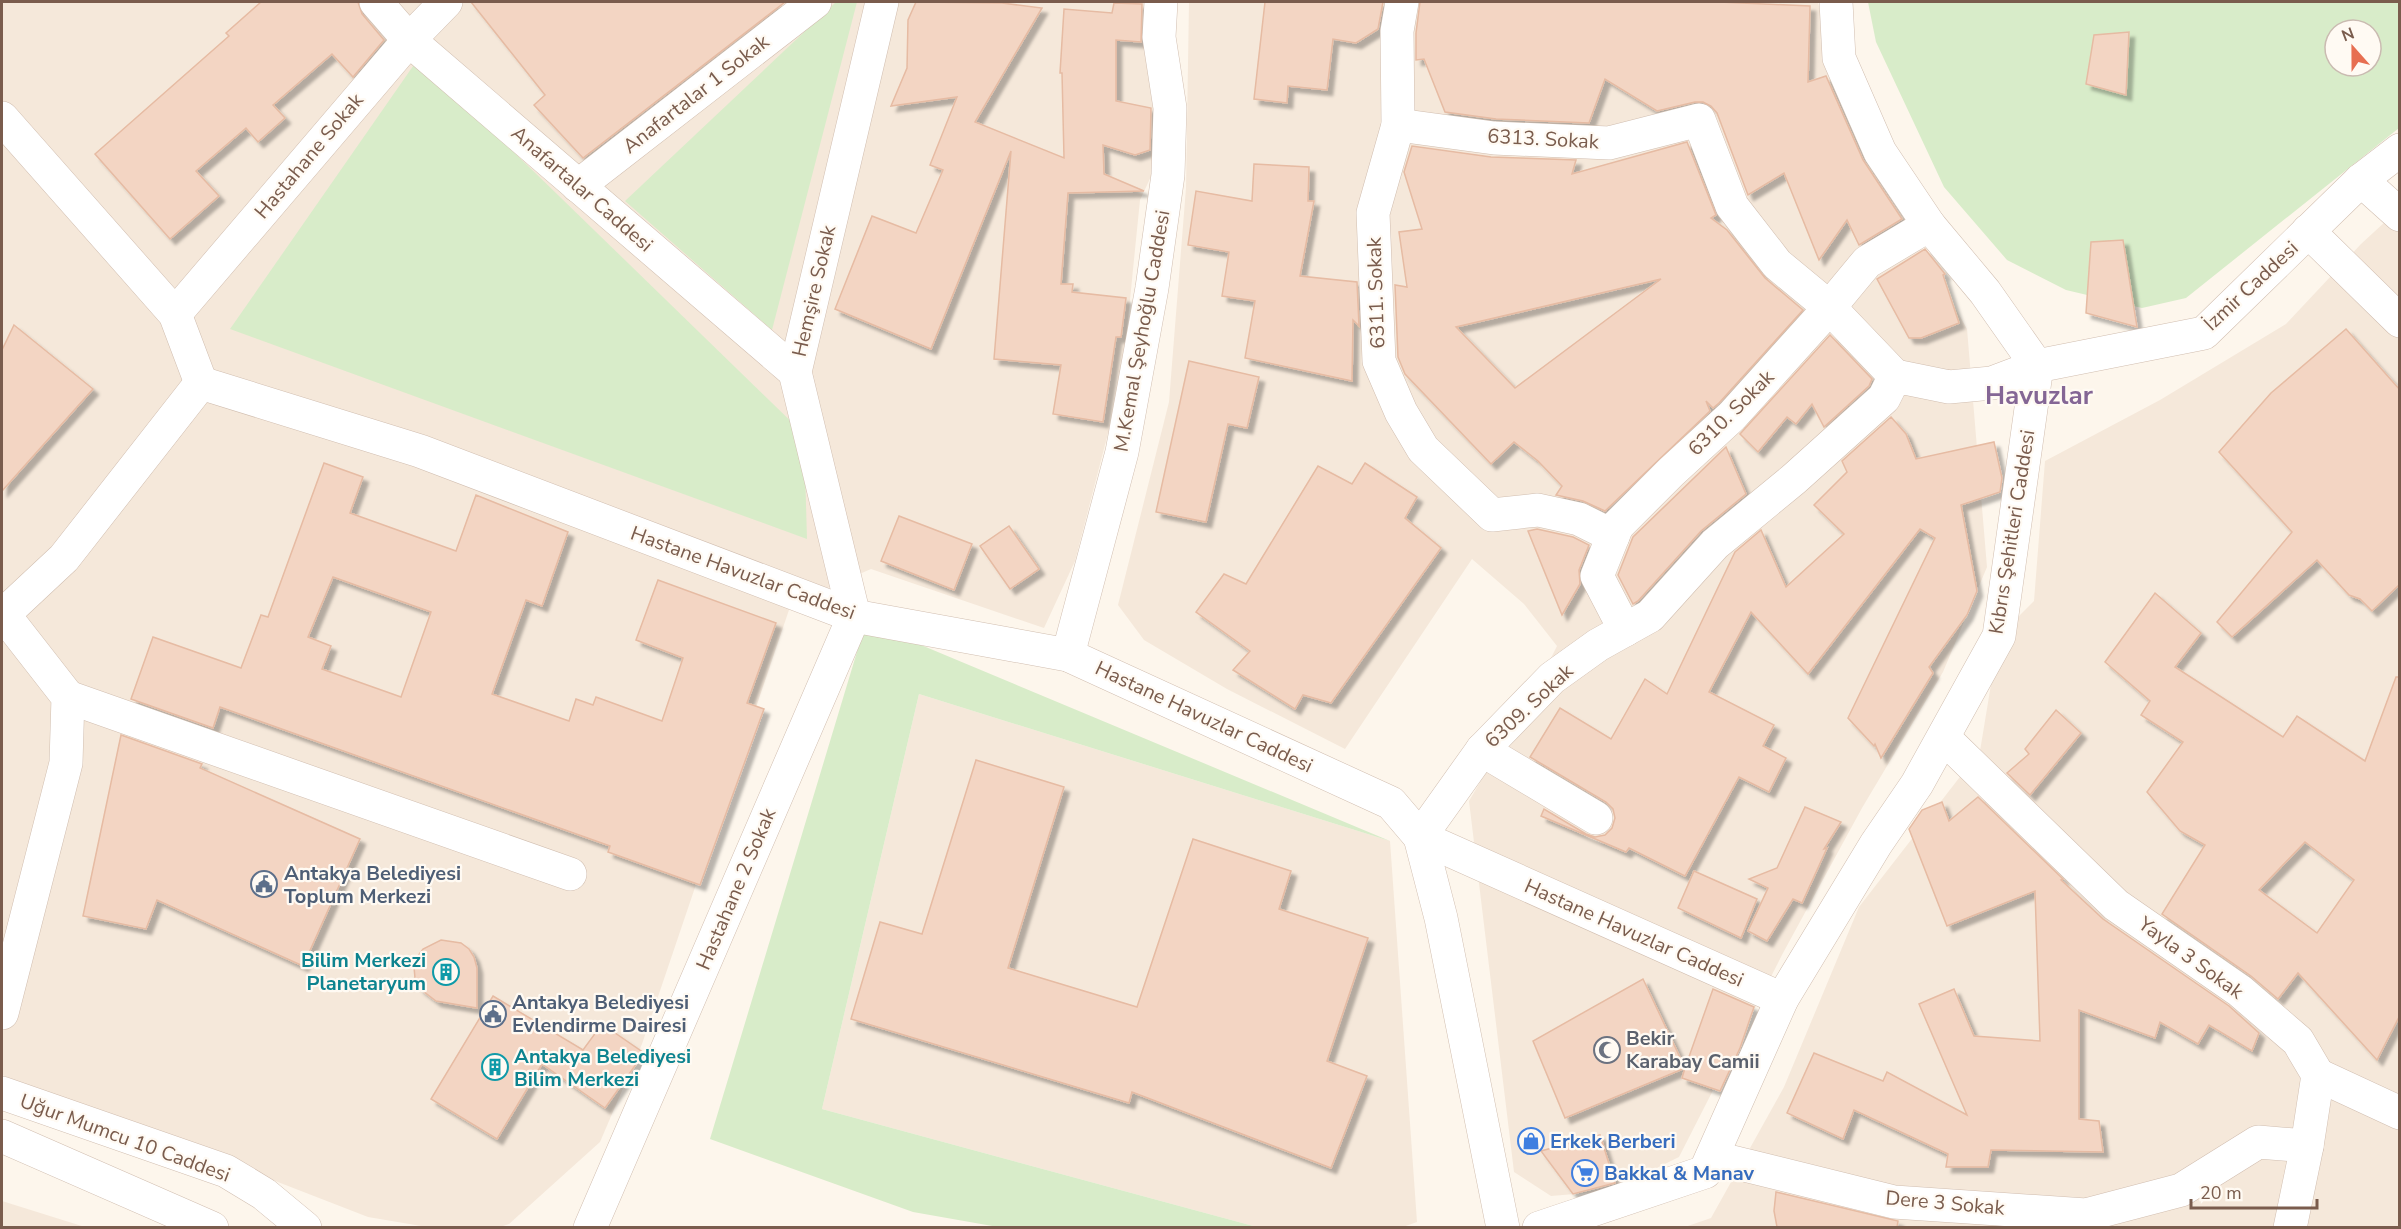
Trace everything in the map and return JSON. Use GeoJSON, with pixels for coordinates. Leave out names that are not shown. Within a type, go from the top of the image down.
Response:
{"type":"FeatureCollection","features":[{"type":"Feature","properties":{"kind":"street","name":"Anafartalar Caddesi"},"geometry":{"type":"LineString","coordinates":[[375,2],[409,40],[795,372]]}},
{"type":"Feature","properties":{"kind":"street","name":"Hastahane Sokak"},"geometry":{"type":"LineString","coordinates":[[175,314],[409,40],[446,2]]}},
{"type":"Feature","properties":{"kind":"street","name":"Anafartalar 1 Sokak"},"geometry":{"type":"LineString","coordinates":[[578,186],[815,2]]}},
{"type":"Feature","properties":{"kind":"street","name":"Hemşire Sokak"},"geometry":{"type":"LineString","coordinates":[[854,616],[795,372],[882,2]]}},
{"type":"Feature","properties":{"kind":"street","name":"M.Kemal Şeyhoğlu Caddesi"},"geometry":{"type":"LineString","coordinates":[[1068,655],[1122,452],[1152,288],[1168,176],[1170,108],[1160,37],[1161,2]]}},
{"type":"Feature","properties":{"kind":"street"},"geometry":{"type":"LineString","coordinates":[[1398,125],[1397,31],[1402,2]]}},
{"type":"Feature","properties":{"kind":"street"},"geometry":{"type":"LineString","coordinates":[[1836,2],[1839,58],[1880,152],[1929,225],[1985,292],[2037,366],[1992,383],[1949,387],[1895,376]]}},
{"type":"Feature","properties":{"kind":"street"},"geometry":{"type":"LineString","coordinates":[[2,118],[175,314],[201,383],[64,558],[2,615],[68,697],[570,874]]}},
{"type":"Feature","properties":{"kind":"street","name":"6313. Sokak"},"geometry":{"type":"LineString","coordinates":[[1398,125],[1494,138],[1609,142],[1699,120],[1732,206],[1777,264],[1829,307],[1895,376]]}},
{"type":"Feature","properties":{"kind":"street","name":"6311. Sokak"},"geometry":{"type":"LineString","coordinates":[[1398,125],[1373,213],[1379,361],[1401,412],[1423,449],[1492,515],[1538,510],[1579,519],[1613,536]]}},
{"type":"Feature","properties":{"kind":"street","name":"İzmir Caddesi"},"geometry":{"type":"LineString","coordinates":[[2037,366],[2204,333],[2361,180],[2400,150]]}},
{"type":"Feature","properties":{"kind":"street"},"geometry":{"type":"LineString","coordinates":[[2361,180],[2400,214]]}},
{"type":"Feature","properties":{"kind":"street","name":"6310. Sokak"},"geometry":{"type":"LineString","coordinates":[[1626,630],[1597,576],[1617,526],[1732,416],[1867,262],[1929,225]]}},
{"type":"Feature","properties":{"kind":"street"},"geometry":{"type":"LineString","coordinates":[[2308,231],[2400,321]]}},
{"type":"Feature","properties":{"kind":"street","name":"Kıbrıs Şehitleri Caddesi"},"geometry":{"type":"LineString","coordinates":[[1712,1157],[1782,999],[1876,844],[1917,784],[1999,636],[2037,366]]}},
{"type":"Feature","properties":{"kind":"street","name":"6309. Sokak"},"geometry":{"type":"LineString","coordinates":[[1420,837],[1482,750],[1552,678],[1598,645],[1650,616],[1715,544],[1802,472],[1884,398],[1895,376]]}},
{"type":"Feature","properties":{"kind":"street","name":"Hastane Havuzlar Caddesi"},"geometry":{"type":"LineString","coordinates":[[201,383],[420,452],[854,616],[1068,655],[1391,803],[1420,837],[1782,999]]}},
{"type":"Feature","properties":{"kind":"street","name":"Hastahane 2 Sokak"},"geometry":{"type":"LineString","coordinates":[[590,1227],[854,616]]}},
{"type":"Feature","properties":{"kind":"street"},"geometry":{"type":"LineString","coordinates":[[2,1013],[66,763],[68,697]]}},
{"type":"Feature","properties":{"kind":"street","name":"Yayla 3 Sokak"},"geometry":{"type":"LineString","coordinates":[[1944,738],[2116,905],[2240,991],[2298,1041],[2318,1075]]}},
{"type":"Feature","properties":{"kind":"street"},"geometry":{"type":"LineString","coordinates":[[1482,750],[1596,818]]}},
{"type":"Feature","properties":{"kind":"street"},"geometry":{"type":"LineString","coordinates":[[1420,837],[1441,918],[1503,1227]]}},
{"type":"Feature","properties":{"kind":"street"},"geometry":{"type":"LineString","coordinates":[[2290,1227],[2307,1146],[2318,1075],[2400,1113]]}},
{"type":"Feature","properties":{"kind":"street","name":"Uğur Mumcu 10 Caddesi"},"geometry":{"type":"LineString","coordinates":[[2,1092],[226,1171],[264,1194],[305,1227]]}},
{"type":"Feature","properties":{"kind":"street","name":"Uğur Mumcu 10 Caddesi"},"geometry":{"type":"LineString","coordinates":[[2,1136],[212,1227]]}},
{"type":"Feature","properties":{"kind":"street","name":"Dere 3 Sokak"},"geometry":{"type":"LineString","coordinates":[[1712,1157],[1894,1202],[2086,1215],[2181,1190],[2258,1142],[2307,1146]]}},
{"type":"Feature","properties":{"kind":"street"},"geometry":{"type":"LineString","coordinates":[[1539,1227],[1591,1220],[1705,1172],[1712,1157]]}},
{"type":"Feature","properties":{"kind":"shaded area"},"geometry":{"type":"Polygon","coordinates":[[[2,2],[1158,2],[1168,140],[1140,200],[1122,379],[1075,561],[1044,628],[871,569],[791,604],[642,1044],[600,1142],[509,1224],[497,1228],[427,1227],[368,1217],[2,1075],[2,2]]]}},
{"type":"Feature","properties":{"kind":"shaded area"},"geometry":{"type":"Polygon","coordinates":[[[1189,2],[1818,2],[1844,109],[1967,329],[1987,567],[1943,672],[1862,808],[1783,953],[1679,1157],[1610,1191],[1551,1196],[1514,1172],[1469,801],[1538,684],[1557,646],[1524,604],[1472,559],[1345,749],[1227,689],[1144,640],[1118,605],[1169,402],[1186,188],[1189,2]]]}},
{"type":"Feature","properties":{"kind":"shaded area"},"geometry":{"type":"Polygon","coordinates":[[[2399,209],[2399,1227],[1682,1228],[1711,1218],[1784,1087],[1859,907],[1980,751],[1999,636],[2034,601],[2045,461],[2160,400],[2286,324],[2361,244],[2399,209]]]}},
{"type":"Feature","properties":{"kind":"shaded area"},"geometry":{"type":"Polygon","coordinates":[[[919,694],[1390,841],[1417,1222],[1400,1228],[1257,1227],[822,1109],[919,694]]]}},
{"type":"Feature","properties":{"kind":"shaded area"},"geometry":{"type":"Polygon","coordinates":[[[2,1201],[85,1227],[2,1227],[2,1201]]]}},
{"type":"Feature","properties":{"kind":"green space"},"geometry":{"type":"Polygon","coordinates":[[[836,2],[857,2],[772,330],[625,201],[836,2]]]}},
{"type":"Feature","properties":{"kind":"green space"},"geometry":{"type":"Polygon","coordinates":[[[1868,2],[2399,2],[2399,128],[2186,298],[2142,308],[2066,290],[2007,260],[1944,187],[1876,42],[1868,2]]]}},
{"type":"Feature","properties":{"kind":"green space"},"geometry":{"type":"Polygon","coordinates":[[[418,59],[804,434],[807,539],[230,329],[418,59]]]}},
{"type":"Feature","properties":{"kind":"green space"},"geometry":{"type":"Polygon","coordinates":[[[866,622],[1390,841],[919,694],[822,1109],[1257,1227],[998,1227],[913,1212],[710,1139],[866,622]]]}},
{"type":"Feature","properties":{"kind":"building"},"geometry":{"type":"Polygon","coordinates":[[[261,2],[358,2],[362,14],[384,40],[353,77],[332,54],[273,105],[285,118],[258,142],[246,128],[196,171],[219,196],[170,239],[95,154],[229,36],[226,33],[261,2]]]}},
{"type":"Feature","properties":{"kind":"building"},"geometry":{"type":"Polygon","coordinates":[[[471,2],[785,2],[583,158],[534,105],[545,95],[471,2]]]}},
{"type":"Feature","properties":{"kind":"building"},"geometry":{"type":"Polygon","coordinates":[[[916,2],[1002,3],[1042,8],[975,122],[1064,158],[1062,73],[1060,73],[1064,9],[1112,13],[1114,3],[1142,4],[1141,42],[1116,40],[1116,101],[1151,108],[1150,150],[1135,155],[1103,145],[1104,174],[1144,191],[1068,193],[1061,284],[1073,284],[1072,292],[1126,298],[1121,337],[1116,337],[1103,422],[1053,414],[1061,365],[994,359],[1011,151],[931,349],[835,309],[872,216],[916,233],[943,170],[930,165],[957,97],[891,106],[907,68],[908,20],[916,2]]]}},
{"type":"Feature","properties":{"kind":"building"},"geometry":{"type":"Polygon","coordinates":[[[1265,2],[1383,2],[1378,29],[1356,43],[1333,39],[1327,90],[1288,86],[1287,103],[1254,99],[1265,2]]]}},
{"type":"Feature","properties":{"kind":"building"},"geometry":{"type":"Polygon","coordinates":[[[1420,2],[1719,2],[1810,6],[1808,82],[1826,76],[1863,160],[1902,219],[1859,245],[1847,220],[1819,260],[1784,173],[1748,195],[1717,113],[1711,106],[1703,102],[1695,102],[1657,111],[1605,79],[1589,123],[1496,119],[1445,112],[1424,59],[1416,60],[1416,33],[1420,2]]]}},
{"type":"Feature","properties":{"kind":"building"},"geometry":{"type":"Polygon","coordinates":[[[2129,32],[2126,95],[2086,84],[2094,35],[2129,32]]]}},
{"type":"Feature","properties":{"kind":"building"},"geometry":{"type":"Polygon","coordinates":[[[1687,142],[1716,215],[1711,218],[1727,230],[1765,278],[1803,310],[1719,403],[1713,408],[1706,401],[1710,411],[1605,511],[1583,501],[1556,495],[1562,486],[1538,461],[1514,442],[1491,464],[1405,374],[1398,357],[1395,285],[1407,287],[1399,232],[1422,229],[1404,172],[1412,146],[1491,157],[1576,160],[1572,174],[1687,142]],[[1661,279],[1456,327],[1515,388],[1661,279]]]}},
{"type":"Feature","properties":{"kind":"building"},"geometry":{"type":"Polygon","coordinates":[[[1254,164],[1309,167],[1308,201],[1314,201],[1300,276],[1357,282],[1359,326],[1353,320],[1352,381],[1245,358],[1255,301],[1222,296],[1229,252],[1188,245],[1196,191],[1252,201],[1254,164]]]}},
{"type":"Feature","properties":{"kind":"building"},"geometry":{"type":"Polygon","coordinates":[[[2123,240],[2137,327],[2086,313],[2091,242],[2123,240]]]}},
{"type":"Feature","properties":{"kind":"building"},"geometry":{"type":"Polygon","coordinates":[[[1925,249],[1945,274],[1943,275],[1959,323],[1921,338],[1909,338],[1877,279],[1925,249]]]}},
{"type":"Feature","properties":{"kind":"building"},"geometry":{"type":"Polygon","coordinates":[[[14,325],[93,389],[2,491],[2,350],[14,325]]]}},
{"type":"Feature","properties":{"kind":"building"},"geometry":{"type":"Polygon","coordinates":[[[2346,329],[2400,390],[2400,584],[2372,611],[2360,599],[2349,595],[2317,560],[2232,637],[2217,622],[2292,532],[2219,452],[2271,393],[2346,329]]]}},
{"type":"Feature","properties":{"kind":"building"},"geometry":{"type":"Polygon","coordinates":[[[1830,335],[1872,379],[1869,386],[1824,427],[1812,404],[1796,424],[1787,417],[1758,452],[1740,434],[1830,335]]]}},
{"type":"Feature","properties":{"kind":"building"},"geometry":{"type":"Polygon","coordinates":[[[1189,361],[1259,377],[1247,428],[1228,424],[1206,522],[1156,512],[1189,361]]]}},
{"type":"Feature","properties":{"kind":"building"},"geometry":{"type":"Polygon","coordinates":[[[1891,417],[1906,434],[1916,459],[1994,442],[2002,478],[2000,492],[1961,505],[1977,591],[1967,615],[1929,667],[1933,673],[1881,758],[1875,744],[1874,746],[1848,718],[1935,538],[1920,529],[1808,674],[1751,612],[1709,692],[1774,725],[1763,746],[1786,758],[1769,792],[1739,777],[1685,876],[1629,848],[1626,852],[1541,816],[1544,809],[1595,837],[1605,835],[1612,828],[1615,818],[1613,809],[1606,802],[1530,757],[1560,708],[1611,739],[1645,679],[1667,694],[1735,552],[1761,530],[1786,587],[1844,534],[1814,505],[1847,472],[1842,461],[1891,417]]]}},
{"type":"Feature","properties":{"kind":"building"},"geometry":{"type":"Polygon","coordinates":[[[1726,447],[1746,494],[1701,531],[1633,604],[1618,575],[1633,537],[1726,447]]]}},
{"type":"Feature","properties":{"kind":"building"},"geometry":{"type":"Polygon","coordinates":[[[324,463],[363,477],[350,513],[456,551],[476,495],[568,532],[542,606],[526,600],[492,694],[569,721],[576,699],[593,705],[596,697],[662,721],[683,658],[636,640],[658,580],[776,623],[747,703],[764,709],[700,885],[608,852],[610,846],[220,707],[213,728],[131,699],[153,637],[241,668],[261,615],[268,617],[324,463]],[[333,577],[308,637],[331,646],[322,669],[401,697],[431,612],[333,577]]]}},
{"type":"Feature","properties":{"kind":"building"},"geometry":{"type":"Polygon","coordinates":[[[1365,463],[1417,497],[1405,518],[1441,548],[1331,703],[1303,695],[1295,709],[1233,670],[1250,651],[1196,612],[1224,574],[1246,584],[1318,466],[1352,484],[1365,463]]]}},
{"type":"Feature","properties":{"kind":"building"},"geometry":{"type":"Polygon","coordinates":[[[899,516],[972,544],[954,590],[881,561],[899,516]]]}},
{"type":"Feature","properties":{"kind":"building"},"geometry":{"type":"Polygon","coordinates":[[[1009,526],[1039,569],[1010,589],[980,546],[1009,526]]]}},
{"type":"Feature","properties":{"kind":"building"},"geometry":{"type":"Polygon","coordinates":[[[1537,529],[1573,537],[1589,545],[1579,570],[1580,584],[1562,615],[1528,531],[1537,529]]]}},
{"type":"Feature","properties":{"kind":"building"},"geometry":{"type":"Polygon","coordinates":[[[2155,593],[2201,633],[2175,667],[2283,737],[2297,716],[2365,761],[2396,677],[2400,677],[2400,1015],[2377,1060],[2298,973],[2278,999],[2251,976],[2162,914],[2205,845],[2180,831],[2147,792],[2183,742],[2141,715],[2150,701],[2105,662],[2155,593]],[[2305,842],[2259,890],[2317,933],[2354,880],[2305,842]]]}},
{"type":"Feature","properties":{"kind":"building"},"geometry":{"type":"Polygon","coordinates":[[[2056,710],[2081,733],[2030,795],[2007,773],[2029,754],[2025,749],[2056,710]]]}},
{"type":"Feature","properties":{"kind":"building"},"geometry":{"type":"Polygon","coordinates":[[[121,735],[202,764],[200,768],[360,839],[303,966],[157,900],[146,929],[83,916],[121,735]]]}},
{"type":"Feature","properties":{"kind":"building"},"geometry":{"type":"Polygon","coordinates":[[[976,760],[1064,787],[1008,968],[1137,1007],[1193,839],[1291,871],[1279,909],[1368,938],[1327,1061],[1367,1076],[1331,1168],[1132,1092],[1129,1103],[851,1019],[880,922],[922,934],[976,760]]]}},
{"type":"Feature","properties":{"kind":"building"},"geometry":{"type":"Polygon","coordinates":[[[1978,797],[2103,919],[2229,1006],[2259,1033],[2252,1051],[2209,1025],[2198,1044],[2160,1022],[2155,1038],[2079,1010],[2079,1119],[2099,1121],[2103,1152],[1991,1150],[1988,1167],[1946,1167],[1948,1154],[1854,1110],[1843,1139],[1787,1113],[1814,1053],[1883,1081],[1887,1072],[1967,1115],[1919,1004],[1954,989],[1974,1036],[2040,1041],[2035,891],[1947,926],[1909,829],[1922,810],[1942,802],[1949,821],[1978,797]]]}},
{"type":"Feature","properties":{"kind":"building"},"geometry":{"type":"Polygon","coordinates":[[[1805,807],[1841,822],[1824,849],[1827,848],[1802,903],[1793,899],[1767,941],[1748,931],[1768,888],[1749,879],[1777,868],[1805,807]]]}},
{"type":"Feature","properties":{"kind":"building"},"geometry":{"type":"Polygon","coordinates":[[[1694,871],[1757,899],[1741,938],[1678,908],[1694,871]]]}},
{"type":"Feature","properties":{"kind":"building","name":"Bilim Merkezi Planetaryum"},"geometry":{"type":"Polygon","coordinates":[[[441,940],[461,943],[474,957],[477,968],[477,1008],[436,1001],[419,988],[414,967],[417,957],[423,949],[441,940]]]}},
{"type":"Feature","properties":{"kind":"building","name":"Bekir Karabay Camii"},"geometry":{"type":"Polygon","coordinates":[[[1643,979],[1685,1068],[1565,1118],[1533,1041],[1643,979]]]}},
{"type":"Feature","properties":{"kind":"building"},"geometry":{"type":"Polygon","coordinates":[[[1713,989],[1754,1007],[1740,1048],[1720,1091],[1682,1078],[1713,989]]]}},
{"type":"Feature","properties":{"kind":"building","name":"Antakya Belediyesi Bilim Merkezi"},"geometry":{"type":"Polygon","coordinates":[[[493,996],[583,1050],[602,1024],[644,1053],[605,1108],[542,1064],[497,1139],[431,1099],[493,996]]]}},
{"type":"Feature","properties":{"kind":"building","name":"Bakkal & Manav"},"geometry":{"type":"Polygon","coordinates":[[[1600,1135],[1615,1183],[1573,1194],[1541,1151],[1600,1135]]]}},
{"type":"Feature","properties":{"kind":"building"},"geometry":{"type":"Polygon","coordinates":[[[1776,1192],[1898,1221],[1897,1227],[1777,1227],[1774,1211],[1776,1192]]]}},
{"type":"Feature","properties":{"kind":"place","name":"Antakya Belediyesi Toplum Merkezi"},"geometry":{"type":"Point","coordinates":[264,884]}},
{"type":"Feature","properties":{"kind":"place","name":"Bilim Merkezi Planetaryum"},"geometry":{"type":"Point","coordinates":[446,972]}},
{"type":"Feature","properties":{"kind":"place","name":"Antakya Belediyesi Evlendirme Dairesi"},"geometry":{"type":"Point","coordinates":[493,1014]}},
{"type":"Feature","properties":{"kind":"place","name":"Bekir Karabay Camii"},"geometry":{"type":"Point","coordinates":[1607,1050]}},
{"type":"Feature","properties":{"kind":"place","name":"Antakya Belediyesi Bilim Merkezi"},"geometry":{"type":"Point","coordinates":[495,1067]}},
{"type":"Feature","properties":{"kind":"place","name":"Erkek Berberi"},"geometry":{"type":"Point","coordinates":[1531,1141]}},
{"type":"Feature","properties":{"kind":"place","name":"Bakkal & Manav"},"geometry":{"type":"Point","coordinates":[1585,1173]}},
{"type":"Feature","properties":{"kind":"district","name":"Havuzlar"},"geometry":{"type":"Point","coordinates":[2039,395]}}]}
